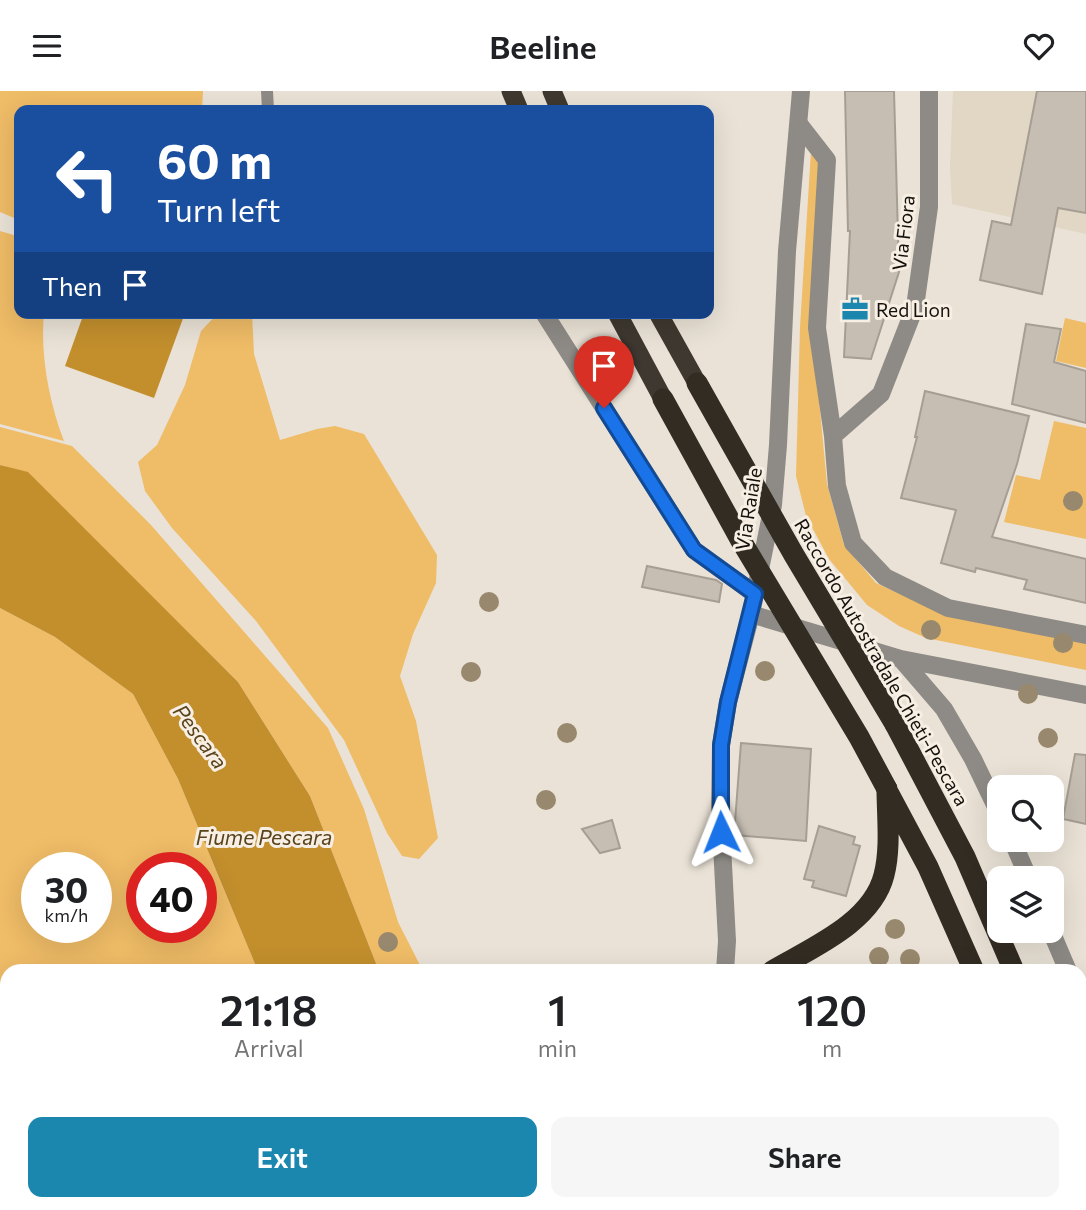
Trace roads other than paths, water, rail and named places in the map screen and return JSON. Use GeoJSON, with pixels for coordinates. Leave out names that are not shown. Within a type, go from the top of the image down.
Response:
{"type":"FeatureCollection","features":[{"type":"Feature","properties":{"kind":"highway"},"geometry":{"type":"LineString","coordinates":[[620,319],[740,539],[859,737],[928,867],[971,964]]}},
{"type":"Feature","properties":{"kind":"highway"},"geometry":{"type":"LineString","coordinates":[[661,319],[697,383]]}},
{"type":"Feature","properties":{"kind":"highway","name":"Raccordo Autostradale Chieti-Pescara"},"geometry":{"type":"LineString","coordinates":[[697,383],[794,555],[895,724],[965,857],[1011,964]]}},
{"type":"Feature","properties":{"kind":"highway"},"geometry":{"type":"LineString","coordinates":[[784,964],[840,930],[868,906],[884,876],[887,789]]}},
{"type":"Feature","properties":{"kind":"street","name":"Via Raiale"},"geometry":{"type":"LineString","coordinates":[[725,964],[727,941],[720,807],[721,745],[728,702],[751,614],[773,505],[787,251],[801,91]]}},
{"type":"Feature","properties":{"kind":"street","name":"Via Fiora"},"geometry":{"type":"LineString","coordinates":[[833,436],[881,394],[915,307],[929,207],[929,91]]}},
{"type":"Feature","properties":{"kind":"street"},"geometry":{"type":"LineString","coordinates":[[799,124],[827,160],[817,328],[833,436],[836,486],[853,543],[885,577],[948,608],[1086,635]]}},
{"type":"Feature","properties":{"kind":"street"},"geometry":{"type":"LineString","coordinates":[[548,319],[694,550],[755,594]]}},
{"type":"Feature","properties":{"kind":"street"},"geometry":{"type":"LineString","coordinates":[[751,614],[901,659],[1086,695]]}},
{"type":"Feature","properties":{"kind":"street"},"geometry":{"type":"LineString","coordinates":[[901,659],[944,709],[987,788]]}},
{"type":"Feature","properties":{"kind":"street"},"geometry":{"type":"LineString","coordinates":[[1056,943],[1065,964]]}},
{"type":"Feature","properties":{"kind":"water"},"geometry":{"type":"Polygon","coordinates":[[[82,319],[183,319],[154,398],[65,366],[82,319]]]}},
{"type":"Feature","properties":{"kind":"water","name":"Fiume Pescara"},"geometry":{"type":"Polygon","coordinates":[[[0,465],[28,472],[238,682],[310,796],[376,964],[255,964],[217,873],[217,852],[208,852],[178,779],[133,694],[55,637],[0,608],[0,465]]]}},
{"type":"Feature","properties":{"kind":"place","name":"Red Lion"},"geometry":{"type":"Point","coordinates":[855,309]}},
{"type":"Feature","properties":{"kind":"water label","name":"Pescara"},"geometry":{"type":"Point","coordinates":[201,736]}}]}
